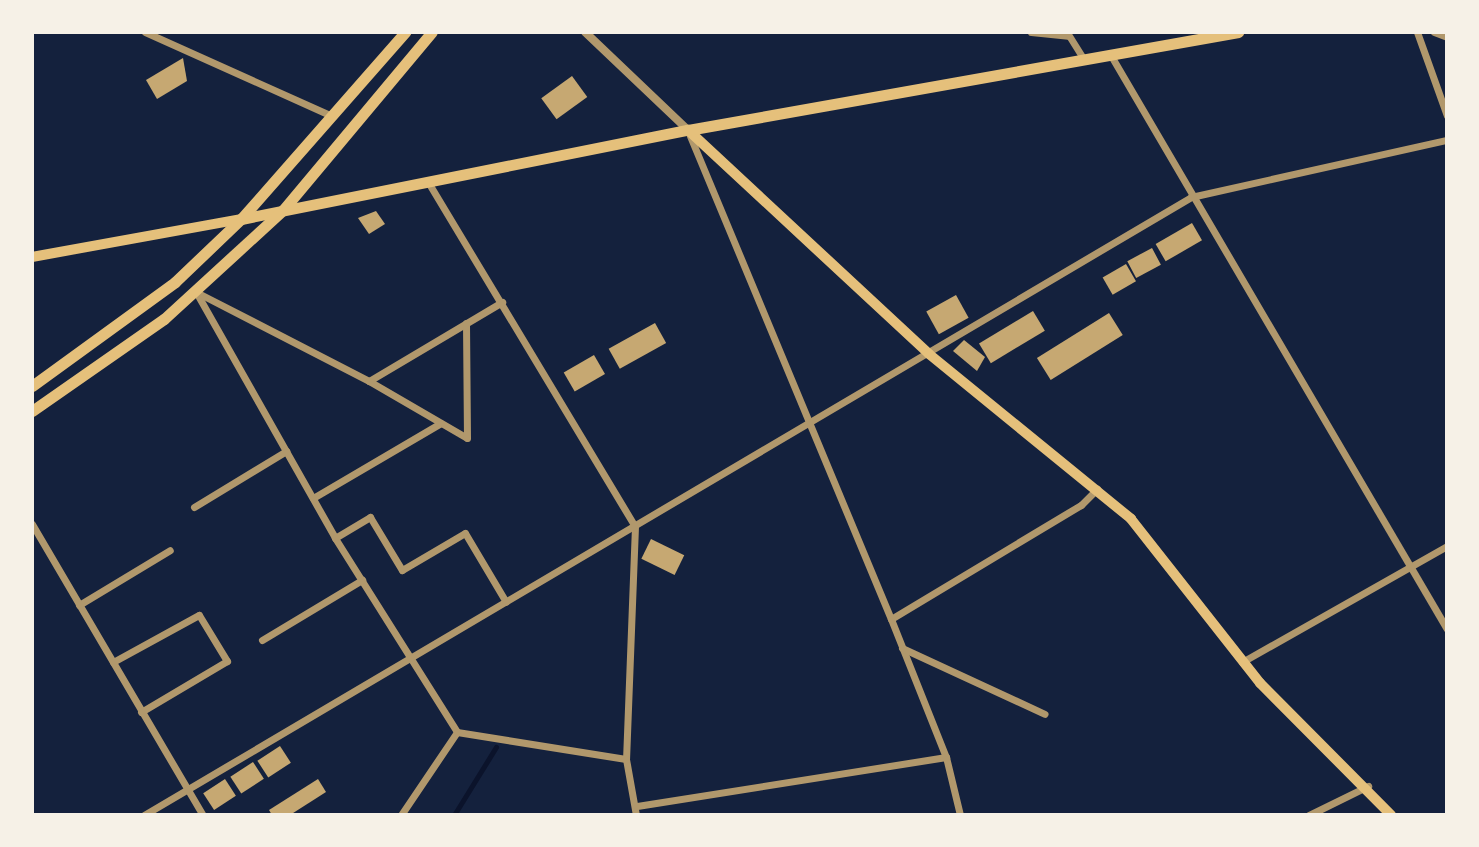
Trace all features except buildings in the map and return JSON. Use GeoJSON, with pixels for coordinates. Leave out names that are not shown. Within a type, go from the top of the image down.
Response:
{"type":"FeatureCollection","features":[{"type":"Feature","properties":{"kind":"main road"},"geometry":{"type":"LineString","coordinates":[[32,386],[175,282],[241,219],[405,32]]}},
{"type":"Feature","properties":{"kind":"main road"},"geometry":{"type":"LineString","coordinates":[[32,411],[118,355],[196,292],[283,210],[432,32]]}},
{"type":"Feature","properties":{"kind":"main road"},"geometry":{"type":"LineString","coordinates":[[32,257],[241,219],[688,130],[1238,32]]}},
{"type":"Feature","properties":{"kind":"main road"},"geometry":{"type":"LineString","coordinates":[[688,130],[929,354],[1097,489],[1158,549],[1242,662],[1368,786],[1391,815]]}},
{"type":"Feature","properties":{"kind":"street"},"geometry":{"type":"LineString","coordinates":[[145,32],[334,116]]}},
{"type":"Feature","properties":{"kind":"street"},"geometry":{"type":"LineString","coordinates":[[585,32],[688,130],[946,757],[960,815]]}},
{"type":"Feature","properties":{"kind":"street"},"geometry":{"type":"LineString","coordinates":[[1031,32],[1068,34],[1083,58]]}},
{"type":"Feature","properties":{"kind":"street"},"geometry":{"type":"LineString","coordinates":[[1417,32],[1447,116]]}},
{"type":"Feature","properties":{"kind":"street"},"geometry":{"type":"LineString","coordinates":[[1434,32],[1447,37]]}},
{"type":"Feature","properties":{"kind":"street"},"geometry":{"type":"LineString","coordinates":[[1110,54],[1191,197],[1447,629]]}},
{"type":"Feature","properties":{"kind":"street"},"geometry":{"type":"LineString","coordinates":[[144,815],[1191,197],[1447,140]]}},
{"type":"Feature","properties":{"kind":"street"},"geometry":{"type":"LineString","coordinates":[[428,182],[635,526],[626,759],[637,810],[946,757]]}},
{"type":"Feature","properties":{"kind":"street"},"geometry":{"type":"LineString","coordinates":[[196,292],[369,381],[467,438],[466,323]]}},
{"type":"Feature","properties":{"kind":"street"},"geometry":{"type":"LineString","coordinates":[[196,292],[335,538],[457,732],[626,759]]}},
{"type":"Feature","properties":{"kind":"street"},"geometry":{"type":"LineString","coordinates":[[369,381],[502,302]]}},
{"type":"Feature","properties":{"kind":"street"},"geometry":{"type":"LineString","coordinates":[[313,498],[441,423]]}},
{"type":"Feature","properties":{"kind":"street"},"geometry":{"type":"LineString","coordinates":[[194,507],[286,451]]}},
{"type":"Feature","properties":{"kind":"street"},"geometry":{"type":"LineString","coordinates":[[891,619],[1081,505],[1097,489]]}},
{"type":"Feature","properties":{"kind":"street"},"geometry":{"type":"LineString","coordinates":[[335,538],[370,517],[402,570],[465,533],[506,602]]}},
{"type":"Feature","properties":{"kind":"street"},"geometry":{"type":"LineString","coordinates":[[32,524],[203,815]]}},
{"type":"Feature","properties":{"kind":"street"},"geometry":{"type":"LineString","coordinates":[[1242,662],[1447,546]]}},
{"type":"Feature","properties":{"kind":"street"},"geometry":{"type":"LineString","coordinates":[[79,605],[170,550]]}},
{"type":"Feature","properties":{"kind":"street"},"geometry":{"type":"LineString","coordinates":[[262,640],[362,580]]}},
{"type":"Feature","properties":{"kind":"street"},"geometry":{"type":"LineString","coordinates":[[113,662],[199,615],[227,661],[141,712]]}},
{"type":"Feature","properties":{"kind":"street"},"geometry":{"type":"LineString","coordinates":[[902,648],[1045,714]]}},
{"type":"Feature","properties":{"kind":"street"},"geometry":{"type":"LineString","coordinates":[[401,815],[457,732]]}},
{"type":"Feature","properties":{"kind":"street"},"geometry":{"type":"LineString","coordinates":[[1309,815],[1368,786]]}},
{"type":"Feature","properties":{"kind":"waterway"},"geometry":{"type":"LineString","coordinates":[[454,815],[496,747]]}}]}
